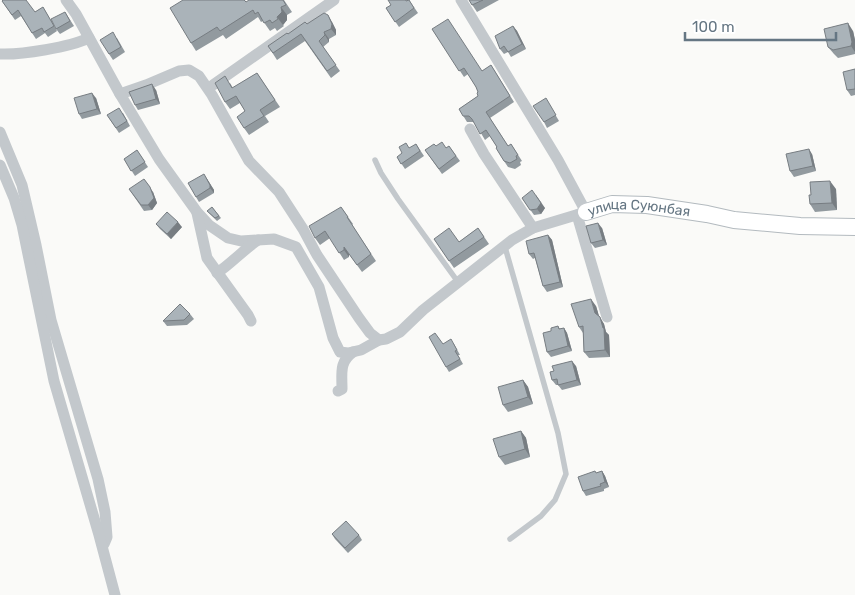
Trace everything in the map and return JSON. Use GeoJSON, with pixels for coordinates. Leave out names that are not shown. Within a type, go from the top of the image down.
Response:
{"type":"FeatureCollection","features":[{"type":"Feature","properties":{"kind":"street"},"geometry":{"type":"LineString","coordinates":[[66,0],[76,14],[120,94],[159,159],[209,226],[228,238],[241,241],[274,239],[296,247],[319,287],[332,338],[340,352],[353,352],[370,346],[379,340],[370,333],[359,318],[317,255],[283,198],[245,156],[199,76],[190,70],[179,71],[120,94]]}},
{"type":"Feature","properties":{"kind":"street"},"geometry":{"type":"LineString","coordinates":[[208,89],[334,0]]}},
{"type":"Feature","properties":{"kind":"street"},"geometry":{"type":"LineString","coordinates":[[460,0],[558,160],[581,213],[607,317]]}},
{"type":"Feature","properties":{"kind":"street"},"geometry":{"type":"LineString","coordinates":[[0,54],[24,53],[80,42],[89,38]]}},
{"type":"Feature","properties":{"kind":"street"},"geometry":{"type":"LineString","coordinates":[[470,130],[533,228]]}},
{"type":"Feature","properties":{"kind":"street"},"geometry":{"type":"LineString","coordinates":[[0,132],[22,185],[51,320],[98,480],[105,512],[107,536],[103,548]]}},
{"type":"Feature","properties":{"kind":"street"},"geometry":{"type":"LineString","coordinates":[[0,165],[14,198],[22,225],[54,381],[115,595]]}},
{"type":"Feature","properties":{"kind":"street","name":"улица Суюнбая"},"geometry":{"type":"LineString","coordinates":[[379,340],[386,339],[400,332],[423,310],[512,240],[533,228],[612,204],[647,205],[734,220],[800,226],[855,227]]}},
{"type":"Feature","properties":{"kind":"street"},"geometry":{"type":"LineString","coordinates":[[197,212],[207,258],[251,321]]}},
{"type":"Feature","properties":{"kind":"street"},"geometry":{"type":"LineString","coordinates":[[217,273],[238,257],[246,248],[259,240]]}},
{"type":"Feature","properties":{"kind":"street"},"geometry":{"type":"LineString","coordinates":[[338,391],[342,388],[342,365],[344,360],[353,352]]}},
{"type":"Feature","properties":{"kind":"lane"},"geometry":{"type":"LineString","coordinates":[[374,160],[398,199],[458,282]]}},
{"type":"Feature","properties":{"kind":"lane"},"geometry":{"type":"LineString","coordinates":[[505,247],[558,433],[566,474],[555,500],[541,516],[510,539]]}},
{"type":"Feature","properties":{"kind":"building"},"geometry":{"type":"Polygon","coordinates":[[[3,0],[26,0],[35,12],[43,7],[54,26],[44,32],[42,28],[32,33],[18,10],[12,15],[3,0]]]}},
{"type":"Feature","properties":{"kind":"building"},"geometry":{"type":"Polygon","coordinates":[[[183,0],[244,0],[246,2],[249,0],[283,0],[286,5],[281,7],[282,12],[277,17],[278,19],[272,23],[270,20],[264,23],[258,12],[255,14],[253,10],[220,31],[217,27],[191,43],[170,8],[183,0]]]}},
{"type":"Feature","properties":{"kind":"building"},"geometry":{"type":"Polygon","coordinates":[[[388,0],[409,0],[414,8],[395,22],[386,8],[391,5],[388,0]]]}},
{"type":"Feature","properties":{"kind":"building"},"geometry":{"type":"Polygon","coordinates":[[[469,0],[483,0],[472,5],[469,0]]]}},
{"type":"Feature","properties":{"kind":"building"},"geometry":{"type":"Polygon","coordinates":[[[65,12],[70,21],[56,29],[51,19],[65,12]]]}},
{"type":"Feature","properties":{"kind":"building"},"geometry":{"type":"Polygon","coordinates":[[[324,13],[328,15],[332,24],[331,29],[324,32],[325,35],[319,41],[336,65],[327,71],[301,34],[273,53],[268,46],[305,22],[307,24],[324,13]]]}},
{"type":"Feature","properties":{"kind":"building"},"geometry":{"type":"Polygon","coordinates":[[[448,19],[482,71],[491,65],[510,96],[486,112],[508,146],[511,144],[518,155],[516,156],[517,159],[510,163],[504,161],[486,130],[480,134],[472,119],[469,116],[463,116],[459,109],[478,96],[478,92],[464,68],[459,71],[432,29],[448,19]]]}},
{"type":"Feature","properties":{"kind":"building"},"geometry":{"type":"Polygon","coordinates":[[[848,23],[852,42],[851,46],[833,50],[828,47],[824,29],[848,23]]]}},
{"type":"Feature","properties":{"kind":"building"},"geometry":{"type":"Polygon","coordinates":[[[513,26],[522,44],[508,52],[504,46],[500,49],[495,36],[513,26]]]}},
{"type":"Feature","properties":{"kind":"building"},"geometry":{"type":"Polygon","coordinates":[[[113,32],[121,47],[109,54],[100,40],[113,32]]]}},
{"type":"Feature","properties":{"kind":"building"},"geometry":{"type":"Polygon","coordinates":[[[855,69],[855,89],[847,90],[843,72],[855,69]]]}},
{"type":"Feature","properties":{"kind":"building"},"geometry":{"type":"Polygon","coordinates":[[[257,73],[275,100],[260,110],[264,116],[244,128],[237,117],[245,111],[236,96],[225,102],[215,83],[225,76],[232,88],[257,73]]]}},
{"type":"Feature","properties":{"kind":"building"},"geometry":{"type":"Polygon","coordinates":[[[152,84],[156,99],[135,105],[129,92],[152,84]]]}},
{"type":"Feature","properties":{"kind":"building"},"geometry":{"type":"Polygon","coordinates":[[[92,93],[97,109],[79,114],[74,98],[92,93]]]}},
{"type":"Feature","properties":{"kind":"building"},"geometry":{"type":"Polygon","coordinates":[[[546,98],[556,115],[544,122],[533,106],[546,98]]]}},
{"type":"Feature","properties":{"kind":"building"},"geometry":{"type":"Polygon","coordinates":[[[119,108],[127,121],[116,128],[107,115],[119,108]]]}},
{"type":"Feature","properties":{"kind":"building"},"geometry":{"type":"Polygon","coordinates":[[[442,142],[446,148],[449,146],[456,156],[439,169],[425,150],[434,144],[436,146],[442,142]]]}},
{"type":"Feature","properties":{"kind":"building"},"geometry":{"type":"Polygon","coordinates":[[[406,143],[409,148],[416,144],[420,151],[401,164],[397,157],[402,153],[399,147],[406,143]]]}},
{"type":"Feature","properties":{"kind":"building"},"geometry":{"type":"Polygon","coordinates":[[[809,149],[813,166],[790,171],[786,154],[809,149]]]}},
{"type":"Feature","properties":{"kind":"building"},"geometry":{"type":"Polygon","coordinates":[[[137,150],[145,162],[131,171],[124,159],[137,150]]]}},
{"type":"Feature","properties":{"kind":"building"},"geometry":{"type":"Polygon","coordinates":[[[204,174],[210,188],[196,197],[188,183],[204,174]]]}},
{"type":"Feature","properties":{"kind":"building"},"geometry":{"type":"Polygon","coordinates":[[[144,179],[150,187],[154,198],[148,205],[141,205],[129,189],[144,179]]]}},
{"type":"Feature","properties":{"kind":"building"},"geometry":{"type":"Polygon","coordinates":[[[830,181],[832,203],[810,204],[810,182],[830,181]]]}},
{"type":"Feature","properties":{"kind":"building"},"geometry":{"type":"Polygon","coordinates":[[[532,190],[541,203],[537,209],[530,210],[522,198],[532,190]]]}},
{"type":"Feature","properties":{"kind":"building"},"geometry":{"type":"Polygon","coordinates":[[[212,207],[219,216],[215,218],[207,211],[212,207]]]}},
{"type":"Feature","properties":{"kind":"building"},"geometry":{"type":"Polygon","coordinates":[[[341,207],[371,254],[357,265],[344,247],[344,250],[339,253],[325,231],[315,238],[309,226],[341,207]]]}},
{"type":"Feature","properties":{"kind":"building"},"geometry":{"type":"Polygon","coordinates":[[[167,212],[178,222],[167,234],[156,224],[167,212]]]}},
{"type":"Feature","properties":{"kind":"building"},"geometry":{"type":"Polygon","coordinates":[[[598,223],[603,240],[591,243],[586,226],[598,223]]]}},
{"type":"Feature","properties":{"kind":"building"},"geometry":{"type":"Polygon","coordinates":[[[449,228],[459,242],[478,228],[484,237],[449,261],[434,239],[449,228]]]}},
{"type":"Feature","properties":{"kind":"building"},"geometry":{"type":"Polygon","coordinates":[[[548,235],[560,282],[543,286],[534,253],[529,254],[526,241],[548,235]]]}},
{"type":"Feature","properties":{"kind":"building"},"geometry":{"type":"Polygon","coordinates":[[[591,299],[595,313],[600,317],[604,328],[605,350],[584,352],[583,326],[579,327],[571,304],[591,299]]]}},
{"type":"Feature","properties":{"kind":"building"},"geometry":{"type":"Polygon","coordinates":[[[180,304],[190,314],[184,320],[163,321],[180,304]]]}},
{"type":"Feature","properties":{"kind":"building"},"geometry":{"type":"Polygon","coordinates":[[[558,326],[559,329],[564,328],[568,346],[547,352],[543,333],[551,331],[551,328],[558,326]]]}},
{"type":"Feature","properties":{"kind":"building"},"geometry":{"type":"Polygon","coordinates":[[[435,333],[443,344],[451,339],[460,359],[446,367],[429,337],[435,333]]]}},
{"type":"Feature","properties":{"kind":"building"},"geometry":{"type":"Polygon","coordinates":[[[572,361],[577,380],[558,385],[557,379],[552,380],[550,372],[554,371],[552,366],[572,361]]]}},
{"type":"Feature","properties":{"kind":"building"},"geometry":{"type":"Polygon","coordinates":[[[523,380],[528,397],[503,405],[498,387],[523,380]]]}},
{"type":"Feature","properties":{"kind":"building"},"geometry":{"type":"Polygon","coordinates":[[[521,431],[525,449],[499,457],[493,439],[521,431]]]}},
{"type":"Feature","properties":{"kind":"building"},"geometry":{"type":"Polygon","coordinates":[[[595,471],[596,473],[602,471],[605,482],[600,484],[601,486],[583,491],[578,477],[595,471]]]}},
{"type":"Feature","properties":{"kind":"building"},"geometry":{"type":"Polygon","coordinates":[[[346,521],[359,535],[345,548],[332,534],[346,521]]]}}]}
